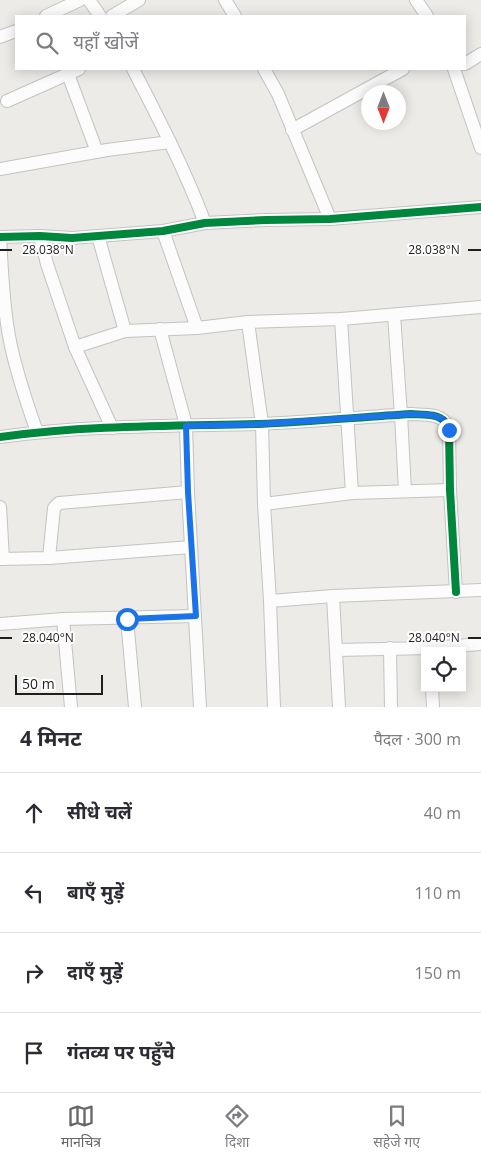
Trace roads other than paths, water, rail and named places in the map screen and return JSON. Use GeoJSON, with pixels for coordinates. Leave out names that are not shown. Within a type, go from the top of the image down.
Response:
{"type":"FeatureCollection","features":[{"type":"Feature","properties":{"kind":"street"},"geometry":{"type":"LineString","coordinates":[[48,15],[80,0]]}},
{"type":"Feature","properties":{"kind":"street"},"geometry":{"type":"LineString","coordinates":[[89,0],[99,15]]}},
{"type":"Feature","properties":{"kind":"street"},"geometry":{"type":"LineString","coordinates":[[114,15],[139,0]]}},
{"type":"Feature","properties":{"kind":"street"},"geometry":{"type":"LineString","coordinates":[[225,0],[234,15]]}},
{"type":"Feature","properties":{"kind":"street"},"geometry":{"type":"LineString","coordinates":[[416,0],[426,15]]}},
{"type":"Feature","properties":{"kind":"street"},"geometry":{"type":"LineString","coordinates":[[0,37],[15,31]]}},
{"type":"Feature","properties":{"kind":"street"},"geometry":{"type":"LineString","coordinates":[[466,63],[481,54]]}},
{"type":"Feature","properties":{"kind":"street"},"geometry":{"type":"LineString","coordinates":[[134,70],[170,142],[195,196],[205,223]]}},
{"type":"Feature","properties":{"kind":"street"},"geometry":{"type":"LineString","coordinates":[[265,70],[278,94],[330,218]]}},
{"type":"Feature","properties":{"kind":"street"},"geometry":{"type":"LineString","coordinates":[[292,130],[402,70]]}},
{"type":"Feature","properties":{"kind":"street"},"geometry":{"type":"LineString","coordinates":[[459,70],[481,148]]}},
{"type":"Feature","properties":{"kind":"street"},"geometry":{"type":"LineString","coordinates":[[7,101],[74,71],[97,152]]}},
{"type":"Feature","properties":{"kind":"street"},"geometry":{"type":"LineString","coordinates":[[0,169],[97,152],[170,142]]}},
{"type":"Feature","properties":{"kind":"street"},"geometry":{"type":"LineString","coordinates":[[37,432],[22,387],[9,337],[0,237],[40,236],[72,238],[163,230],[205,223],[330,218],[481,207]]}},
{"type":"Feature","properties":{"kind":"street"},"geometry":{"type":"LineString","coordinates":[[163,230],[196,328]]}},
{"type":"Feature","properties":{"kind":"street"},"geometry":{"type":"LineString","coordinates":[[40,236],[47,264],[75,347],[112,428]]}},
{"type":"Feature","properties":{"kind":"street"},"geometry":{"type":"LineString","coordinates":[[98,236],[125,331]]}},
{"type":"Feature","properties":{"kind":"street"},"geometry":{"type":"LineString","coordinates":[[75,347],[125,331],[196,328],[248,322],[341,319],[481,308]]}},
{"type":"Feature","properties":{"kind":"street"},"geometry":{"type":"LineString","coordinates":[[394,315],[405,491]]}},
{"type":"Feature","properties":{"kind":"street"},"geometry":{"type":"LineString","coordinates":[[341,319],[352,493]]}},
{"type":"Feature","properties":{"kind":"street"},"geometry":{"type":"LineString","coordinates":[[248,322],[262,424],[274,707]]}},
{"type":"Feature","properties":{"kind":"street"},"geometry":{"type":"LineString","coordinates":[[160,329],[186,426],[200,707]]}},
{"type":"Feature","properties":{"kind":"street"},"geometry":{"type":"LineString","coordinates":[[0,437],[37,432],[262,424],[401,415],[426,415],[439,418],[445,422],[449,430],[450,490],[456,592]]}},
{"type":"Feature","properties":{"kind":"street"},"geometry":{"type":"LineString","coordinates":[[264,504],[352,493],[450,490]]}},
{"type":"Feature","properties":{"kind":"street"},"geometry":{"type":"LineString","coordinates":[[49,558],[54,508],[59,503],[188,492]]}},
{"type":"Feature","properties":{"kind":"street"},"geometry":{"type":"LineString","coordinates":[[0,507],[1,559],[49,558],[191,547]]}},
{"type":"Feature","properties":{"kind":"street"},"geometry":{"type":"LineString","coordinates":[[270,600],[481,590]]}},
{"type":"Feature","properties":{"kind":"street"},"geometry":{"type":"LineString","coordinates":[[333,596],[339,707]]}},
{"type":"Feature","properties":{"kind":"street"},"geometry":{"type":"LineString","coordinates":[[0,624],[63,619],[196,616]]}},
{"type":"Feature","properties":{"kind":"street"},"geometry":{"type":"LineString","coordinates":[[63,619],[71,707]]}},
{"type":"Feature","properties":{"kind":"street"},"geometry":{"type":"LineString","coordinates":[[127,619],[135,707]]}},
{"type":"Feature","properties":{"kind":"street"},"geometry":{"type":"LineString","coordinates":[[452,647],[481,644]]}},
{"type":"Feature","properties":{"kind":"street"},"geometry":{"type":"LineString","coordinates":[[390,648],[391,707]]}},
{"type":"Feature","properties":{"kind":"street"},"geometry":{"type":"LineString","coordinates":[[336,650],[421,649]]}},
{"type":"Feature","properties":{"kind":"street"},"geometry":{"type":"LineString","coordinates":[[432,692],[433,707]]}}]}
